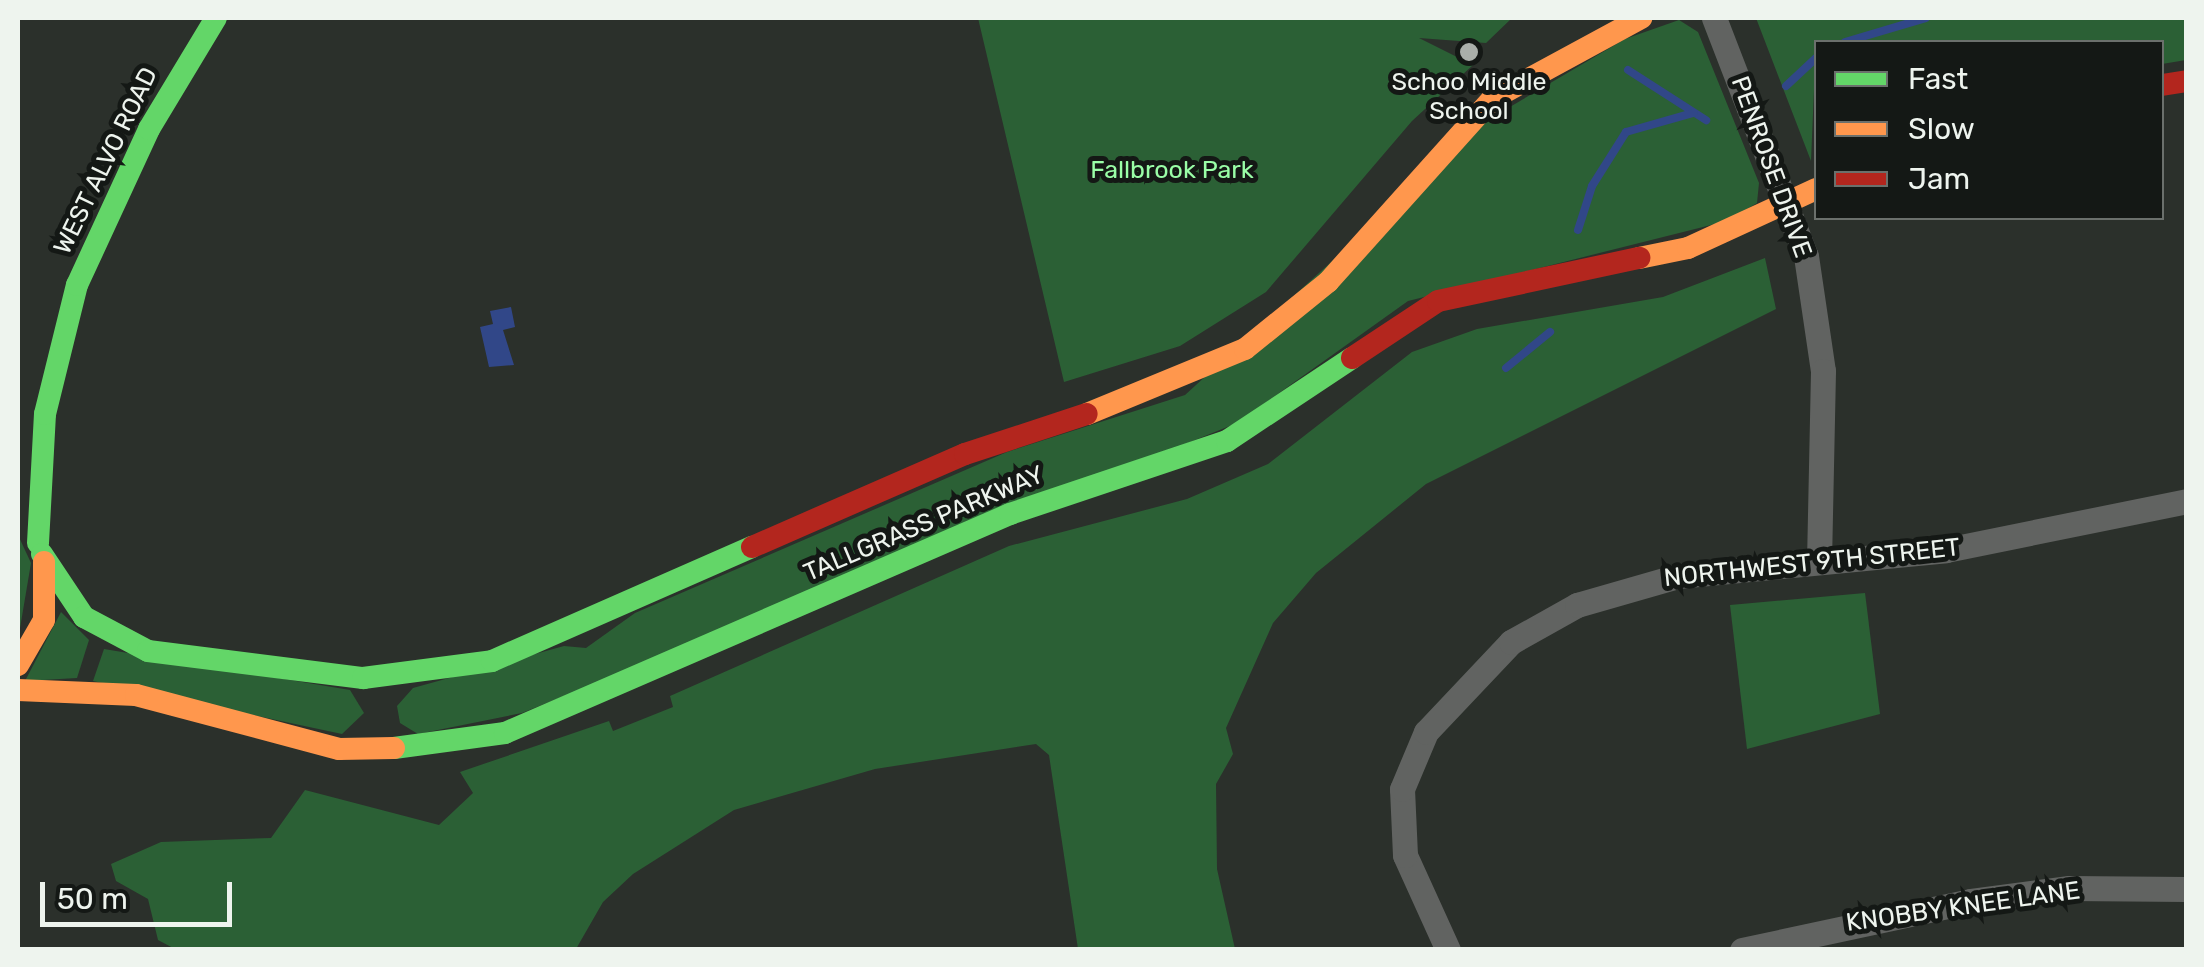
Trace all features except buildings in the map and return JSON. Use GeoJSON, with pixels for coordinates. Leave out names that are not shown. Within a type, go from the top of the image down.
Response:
{"type":"FeatureCollection","features":[{"type":"Feature","properties":{"kind":"street","name":"WEST ALVO ROAD"},"geometry":{"type":"LineString","coordinates":[[18,421],[61,337],[119,189],[216,18]]}},
{"type":"Feature","properties":{"kind":"street","name":"TALLGRASS PARKWAY"},"geometry":{"type":"LineString","coordinates":[[18,514],[84,616],[148,651],[363,678],[492,661],[966,454],[1175,385],[1245,349],[1328,282],[1492,99],[1641,18]]}},
{"type":"Feature","properties":{"kind":"street","name":"PENROSE DRIVE"},"geometry":{"type":"LineString","coordinates":[[1714,18],[1789,206],[1823,371],[1819,559]]}},
{"type":"Feature","properties":{"kind":"street","name":"TALLGRASS PARKWAY"},"geometry":{"type":"LineString","coordinates":[[18,690],[136,695],[339,748],[440,747],[505,733],[1010,514],[1227,441],[1438,301],[1671,253],[1789,206],[1814,191]]}},
{"type":"Feature","properties":{"kind":"street","name":"WEST ALVO ROAD"},"geometry":{"type":"LineString","coordinates":[[18,664],[44,620],[40,451],[61,337]]}},
{"type":"Feature","properties":{"kind":"street","name":"NORTHWEST 9TH STREET"},"geometry":{"type":"LineString","coordinates":[[1448,950],[1417,894],[1401,836],[1402,789],[1426,732],[1511,642],[1577,605],[1678,576],[1819,559],[1946,550],[2186,501]]}},
{"type":"Feature","properties":{"kind":"street","name":"KNOBBY KNEE LANE"},"geometry":{"type":"LineString","coordinates":[[1742,950],[1971,900],[2069,888],[2186,889]]}},
{"type":"Feature","properties":{"kind":"green space","name":"Fallbrook Park"},"geometry":{"type":"Polygon","coordinates":[[[978,18],[1512,18],[1486,43],[1419,38],[1473,65],[1412,121],[1266,292],[1180,346],[1064,382],[978,18]]]}},
{"type":"Feature","properties":{"kind":"green space"},"geometry":{"type":"Polygon","coordinates":[[[1756,18],[2186,18],[2186,60],[2164,64],[2164,40],[1814,40],[1811,161],[1756,18]]]}},
{"type":"Feature","properties":{"kind":"green space"},"geometry":{"type":"Polygon","coordinates":[[[1679,20],[1698,32],[1759,183],[1757,203],[1727,221],[1408,301],[1237,423],[522,713],[418,734],[400,723],[397,706],[413,688],[564,646],[586,648],[635,613],[1007,452],[1185,395],[1486,121],[1625,39],[1679,20]]]}},
{"type":"Feature","properties":{"kind":"green space"},"geometry":{"type":"Polygon","coordinates":[[[1765,258],[1776,309],[1426,484],[1316,573],[1273,623],[1226,728],[1233,754],[1216,784],[1217,869],[1235,949],[1078,949],[1049,755],[1036,744],[875,769],[734,810],[633,874],[603,902],[576,949],[175,949],[158,940],[148,899],[116,881],[111,864],[161,842],[271,838],[305,790],[439,825],[473,793],[460,772],[609,721],[613,731],[673,707],[670,696],[1009,546],[1187,499],[1268,464],[1412,352],[1477,329],[1663,297],[1765,258]]]}},
{"type":"Feature","properties":{"kind":"green space"},"geometry":{"type":"Polygon","coordinates":[[[18,535],[31,563],[18,640],[18,535]]]}},
{"type":"Feature","properties":{"kind":"green space"},"geometry":{"type":"Polygon","coordinates":[[[1865,593],[1880,714],[1747,749],[1730,605],[1865,593]]]}},
{"type":"Feature","properties":{"kind":"green space"},"geometry":{"type":"Polygon","coordinates":[[[61,612],[89,640],[77,678],[25,681],[61,612]]]}},
{"type":"Feature","properties":{"kind":"green space"},"geometry":{"type":"Polygon","coordinates":[[[104,649],[350,690],[364,713],[342,734],[93,681],[104,649]]]}},
{"type":"Feature","properties":{"kind":"water"},"geometry":{"type":"Polygon","coordinates":[[[511,307],[515,327],[503,330],[514,365],[489,367],[480,327],[493,324],[490,311],[511,307]]]}},
{"type":"Feature","properties":{"kind":"waterway"},"geometry":{"type":"LineString","coordinates":[[1852,40],[1926,18]]}},
{"type":"Feature","properties":{"kind":"waterway"},"geometry":{"type":"LineString","coordinates":[[1786,86],[1814,60]]}},
{"type":"Feature","properties":{"kind":"waterway"},"geometry":{"type":"LineString","coordinates":[[1628,70],[1706,120]]}},
{"type":"Feature","properties":{"kind":"waterway"},"geometry":{"type":"LineString","coordinates":[[1578,230],[1592,186],[1626,132],[1693,113]]}},
{"type":"Feature","properties":{"kind":"waterway"},"geometry":{"type":"LineString","coordinates":[[1506,368],[1550,332]]}},
{"type":"Feature","properties":{"kind":"traffic: fast"},"geometry":{"type":"LineString","coordinates":[[38,543],[45,414],[77,285],[149,129],[216,18]]}},
{"type":"Feature","properties":{"kind":"traffic: fast"},"geometry":{"type":"LineString","coordinates":[[394,748],[505,733],[1010,514],[1227,441],[1352,358]]}},
{"type":"Feature","properties":{"kind":"traffic: fast"},"geometry":{"type":"LineString","coordinates":[[42,554],[84,617],[148,651],[363,678],[492,661],[752,547]]}},
{"type":"Feature","properties":{"kind":"traffic: slow"},"geometry":{"type":"LineString","coordinates":[[1087,414],[1245,349],[1328,282],[1492,99],[1641,18]]}},
{"type":"Feature","properties":{"kind":"traffic: slow"},"geometry":{"type":"LineString","coordinates":[[1639,258],[1688,248],[1814,190]]}},
{"type":"Feature","properties":{"kind":"traffic: slow"},"geometry":{"type":"LineString","coordinates":[[18,665],[44,620],[44,562]]}},
{"type":"Feature","properties":{"kind":"traffic: slow"},"geometry":{"type":"LineString","coordinates":[[18,690],[136,695],[339,749],[394,748]]}},
{"type":"Feature","properties":{"kind":"traffic: jam"},"geometry":{"type":"LineString","coordinates":[[2164,85],[2186,81]]}},
{"type":"Feature","properties":{"kind":"traffic: jam"},"geometry":{"type":"LineString","coordinates":[[1352,358],[1438,301],[1639,258]]}},
{"type":"Feature","properties":{"kind":"traffic: jam"},"geometry":{"type":"LineString","coordinates":[[752,547],[965,454],[1087,414]]}},
{"type":"Feature","properties":{"kind":"place","name":"Schoo Middle School"},"geometry":{"type":"Point","coordinates":[1469,52]}}]}
